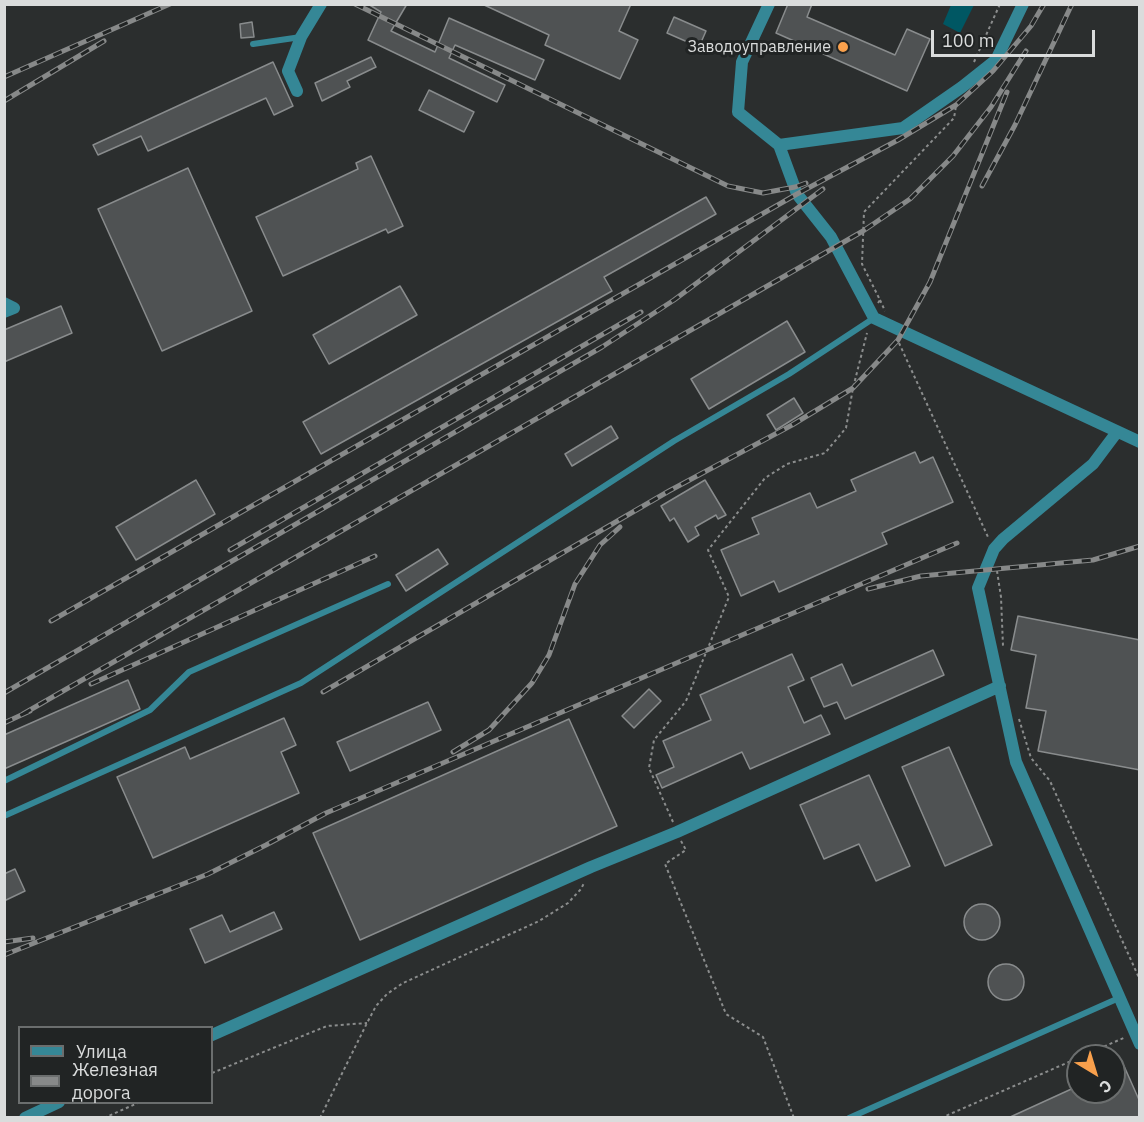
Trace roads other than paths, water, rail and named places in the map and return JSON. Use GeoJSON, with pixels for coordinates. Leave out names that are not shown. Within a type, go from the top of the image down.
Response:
{"type":"FeatureCollection","features":[{"type":"Feature","properties":{"kind":"street"},"geometry":{"type":"LineString","coordinates":[[297,91],[288,71],[301,37],[321,4]]}},
{"type":"Feature","properties":{"kind":"street"},"geometry":{"type":"LineString","coordinates":[[769,4],[742,62],[738,112],[779,145],[797,194],[831,237],[874,318],[1140,442]]}},
{"type":"Feature","properties":{"kind":"street"},"geometry":{"type":"LineString","coordinates":[[779,145],[903,128],[996,60],[1023,4]]}},
{"type":"Feature","properties":{"kind":"street"},"geometry":{"type":"LineString","coordinates":[[4,303],[14,308],[4,312]]}},
{"type":"Feature","properties":{"kind":"street"},"geometry":{"type":"LineString","coordinates":[[1117,432],[1093,464],[994,549],[978,588],[1016,762],[1137,1039]]}},
{"type":"Feature","properties":{"kind":"street"},"geometry":{"type":"LineString","coordinates":[[213,1035],[591,867],[677,832],[1000,686]]}},
{"type":"Feature","properties":{"kind":"street"},"geometry":{"type":"LineString","coordinates":[[25,1118],[55,1104]]}},
{"type":"Feature","properties":{"kind":"lane"},"geometry":{"type":"LineString","coordinates":[[253,44],[301,37]]}},
{"type":"Feature","properties":{"kind":"lane"},"geometry":{"type":"LineString","coordinates":[[4,816],[301,683],[674,441],[789,374],[874,318]]}},
{"type":"Feature","properties":{"kind":"lane"},"geometry":{"type":"LineString","coordinates":[[4,782],[150,710],[189,672],[388,584]]}},
{"type":"Feature","properties":{"kind":"lane"},"geometry":{"type":"LineString","coordinates":[[849,1118],[1119,998]]}},
{"type":"Feature","properties":{"kind":"railway"},"geometry":{"type":"LineString","coordinates":[[4,77],[170,4]]}},
{"type":"Feature","properties":{"kind":"railway"},"geometry":{"type":"LineString","coordinates":[[355,4],[728,186],[763,193],[806,183]]}},
{"type":"Feature","properties":{"kind":"railway"},"geometry":{"type":"LineString","coordinates":[[51,621],[956,105],[993,71],[1031,26],[1044,4]]}},
{"type":"Feature","properties":{"kind":"railway"},"geometry":{"type":"LineString","coordinates":[[982,186],[1015,125],[1072,4]]}},
{"type":"Feature","properties":{"kind":"railway"},"geometry":{"type":"LineString","coordinates":[[4,101],[104,41]]}},
{"type":"Feature","properties":{"kind":"railway"},"geometry":{"type":"LineString","coordinates":[[23,714],[863,231],[910,199],[953,156],[991,107],[1026,51]]}},
{"type":"Feature","properties":{"kind":"railway"},"geometry":{"type":"LineString","coordinates":[[323,692],[669,491],[792,425],[853,388],[898,340],[930,282],[1007,92]]}},
{"type":"Feature","properties":{"kind":"railway"},"geometry":{"type":"LineString","coordinates":[[4,693],[602,347],[674,300],[823,189]]}},
{"type":"Feature","properties":{"kind":"railway"},"geometry":{"type":"LineString","coordinates":[[230,550],[641,312]]}},
{"type":"Feature","properties":{"kind":"railway"},"geometry":{"type":"LineString","coordinates":[[453,752],[489,730],[532,683],[549,655],[575,584],[600,545],[620,527]]}},
{"type":"Feature","properties":{"kind":"railway"},"geometry":{"type":"LineString","coordinates":[[4,955],[208,874],[326,813],[957,543]]}},
{"type":"Feature","properties":{"kind":"railway"},"geometry":{"type":"LineString","coordinates":[[868,589],[921,576],[1093,560],[1140,546]]}},
{"type":"Feature","properties":{"kind":"railway"},"geometry":{"type":"LineString","coordinates":[[91,684],[375,556]]}},
{"type":"Feature","properties":{"kind":"railway"},"geometry":{"type":"LineString","coordinates":[[4,723],[30,711]]}},
{"type":"Feature","properties":{"kind":"railway"},"geometry":{"type":"LineString","coordinates":[[4,942],[33,938]]}},
{"type":"Feature","properties":{"kind":"place","name":"Заводоуправление"},"geometry":{"type":"Point","coordinates":[843,47]}}]}
